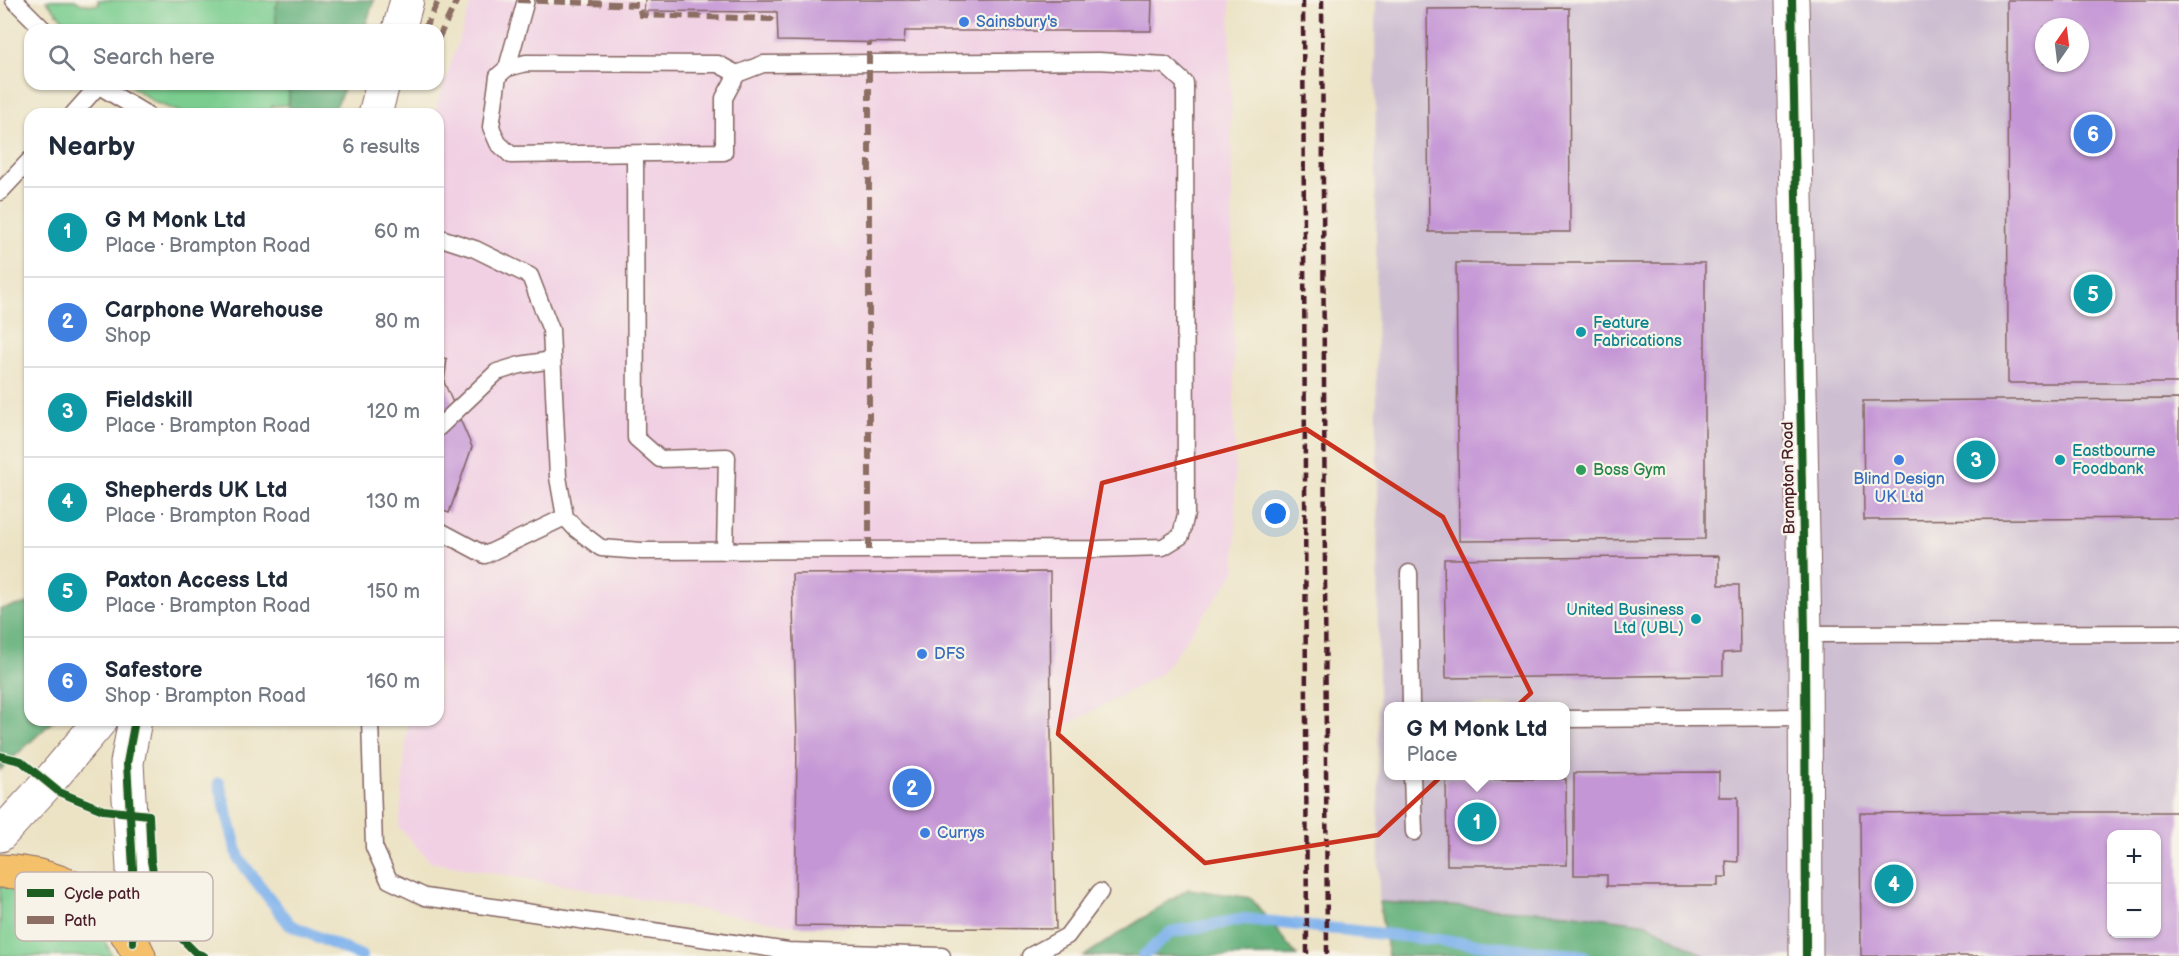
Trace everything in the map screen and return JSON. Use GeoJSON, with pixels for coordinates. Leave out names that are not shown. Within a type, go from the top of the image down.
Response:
{"type":"FeatureCollection","features":[{"type":"Feature","properties":{"kind":"main road"},"geometry":{"type":"LineString","coordinates":[[0,871],[26,872]]}},
{"type":"Feature","properties":{"kind":"street"},"geometry":{"type":"LineString","coordinates":[[401,24],[407,0]]}},
{"type":"Feature","properties":{"kind":"street","name":"Brampton Road"},"geometry":{"type":"LineString","coordinates":[[1792,0],[1805,634],[1806,956]]}},
{"type":"Feature","properties":{"kind":"street"},"geometry":{"type":"LineString","coordinates":[[377,108],[381,90]]}},
{"type":"Feature","properties":{"kind":"street"},"geometry":{"type":"LineString","coordinates":[[0,835],[96,726]]}},
{"type":"Feature","properties":{"kind":"street"},"geometry":{"type":"LineString","coordinates":[[133,872],[128,763],[134,726]]}},
{"type":"Feature","properties":{"kind":"lane"},"geometry":{"type":"LineString","coordinates":[[14,0],[38,24]]}},
{"type":"Feature","properties":{"kind":"lane"},"geometry":{"type":"LineString","coordinates":[[507,68],[526,0]]}},
{"type":"Feature","properties":{"kind":"lane"},"geometry":{"type":"LineString","coordinates":[[444,239],[475,249],[530,276],[551,330],[558,477],[565,517],[576,529],[601,548],[642,551],[1012,551],[1163,547],[1181,536],[1186,514],[1185,83],[1165,65],[1099,61],[763,64],[736,74],[724,98],[724,152],[511,155],[498,143],[490,127],[498,76],[507,68],[526,63],[718,64],[736,74]]}},
{"type":"Feature","properties":{"kind":"lane"},"geometry":{"type":"LineString","coordinates":[[78,108],[93,90]]}},
{"type":"Feature","properties":{"kind":"lane"},"geometry":{"type":"LineString","coordinates":[[105,90],[136,108]]}},
{"type":"Feature","properties":{"kind":"lane"},"geometry":{"type":"LineString","coordinates":[[635,155],[636,438],[660,459],[727,457],[725,551]]}},
{"type":"Feature","properties":{"kind":"lane"},"geometry":{"type":"LineString","coordinates":[[0,192],[24,166]]}},
{"type":"Feature","properties":{"kind":"lane"},"geometry":{"type":"LineString","coordinates":[[444,422],[496,372],[520,365],[552,360]]}},
{"type":"Feature","properties":{"kind":"lane"},"geometry":{"type":"LineString","coordinates":[[444,533],[485,555],[565,517]]}},
{"type":"Feature","properties":{"kind":"lane"},"geometry":{"type":"LineString","coordinates":[[1409,573],[1411,702]]}},
{"type":"Feature","properties":{"kind":"lane"},"geometry":{"type":"LineString","coordinates":[[1805,634],[2179,633]]}},
{"type":"Feature","properties":{"kind":"lane"},"geometry":{"type":"LineString","coordinates":[[1570,719],[1805,717]]}},
{"type":"Feature","properties":{"kind":"lane"},"geometry":{"type":"LineString","coordinates":[[370,726],[374,847],[389,880],[425,897],[788,951],[942,956]]}},
{"type":"Feature","properties":{"kind":"lane"},"geometry":{"type":"LineString","coordinates":[[1412,780],[1414,832]]}},
{"type":"Feature","properties":{"kind":"lane"},"geometry":{"type":"LineString","coordinates":[[1030,956],[1067,936],[1100,892]]}},
{"type":"Feature","properties":{"kind":"highlighted area"},"geometry":{"type":"Polygon","coordinates":[[[1306,429],[1443,517],[1531,693],[1378,835],[1205,863],[1058,734],[1102,483],[1306,429]]]}},
{"type":"Feature","properties":{"kind":"shaded area"},"geometry":{"type":"Polygon","coordinates":[[[472,0],[1230,0],[1236,571],[1162,673],[1051,734],[1056,929],[794,926],[430,862],[399,827],[407,726],[444,726],[444,108],[436,108],[442,90],[444,90],[472,0]]]}},
{"type":"Feature","properties":{"kind":"shaded area"},"geometry":{"type":"Polygon","coordinates":[[[1375,0],[2179,0],[2179,956],[1705,956],[1648,924],[1568,913],[1379,902],[1375,0]]]}},
{"type":"Feature","properties":{"kind":"green space"},"geometry":{"type":"Polygon","coordinates":[[[46,0],[75,0],[81,4],[99,5],[98,0],[279,0],[276,7],[276,24],[67,24],[46,0]]]}},
{"type":"Feature","properties":{"kind":"green space"},"geometry":{"type":"Polygon","coordinates":[[[279,0],[374,0],[366,24],[276,24],[276,7],[279,0]]]}},
{"type":"Feature","properties":{"kind":"green space"},"geometry":{"type":"Polygon","coordinates":[[[137,90],[288,90],[289,93],[288,105],[272,106],[272,108],[170,108],[154,102],[137,90]]]}},
{"type":"Feature","properties":{"kind":"green space"},"geometry":{"type":"Polygon","coordinates":[[[288,90],[343,90],[335,108],[289,108],[288,90]]]}},
{"type":"Feature","properties":{"kind":"green space"},"geometry":{"type":"Polygon","coordinates":[[[24,604],[24,726],[48,726],[0,770],[0,609],[24,604]]]}},
{"type":"Feature","properties":{"kind":"green space"},"geometry":{"type":"Polygon","coordinates":[[[0,886],[15,887],[15,941],[104,941],[112,956],[0,956],[0,886]]]}},
{"type":"Feature","properties":{"kind":"green space"},"geometry":{"type":"Polygon","coordinates":[[[1188,889],[1251,898],[1297,956],[1084,956],[1188,889]]]}},
{"type":"Feature","properties":{"kind":"green space"},"geometry":{"type":"Polygon","coordinates":[[[1379,902],[1568,913],[1648,924],[1705,956],[1388,956],[1379,902]]]}},
{"type":"Feature","properties":{"kind":"building","name":"Sainsbury's"},"geometry":{"type":"Polygon","coordinates":[[[645,0],[1152,0],[1151,31],[905,31],[904,43],[778,41],[777,12],[644,11],[645,0]]]}},
{"type":"Feature","properties":{"kind":"building"},"geometry":{"type":"Polygon","coordinates":[[[2007,0],[2179,0],[2179,383],[2008,383],[2007,0]]]}},
{"type":"Feature","properties":{"kind":"building"},"geometry":{"type":"Polygon","coordinates":[[[1569,8],[1570,232],[1429,232],[1427,9],[1569,8]]]}},
{"type":"Feature","properties":{"kind":"building"},"geometry":{"type":"Polygon","coordinates":[[[1456,263],[1705,263],[1705,539],[1459,541],[1456,263]]]}},
{"type":"Feature","properties":{"kind":"building"},"geometry":{"type":"Polygon","coordinates":[[[444,358],[447,359],[444,382],[444,358]]]}},
{"type":"Feature","properties":{"kind":"building"},"geometry":{"type":"Polygon","coordinates":[[[444,382],[472,447],[449,513],[444,511],[444,382]]]}},
{"type":"Feature","properties":{"kind":"building"},"geometry":{"type":"Polygon","coordinates":[[[2179,399],[2179,518],[1864,520],[1863,401],[2179,399]]]}},
{"type":"Feature","properties":{"kind":"building"},"geometry":{"type":"Polygon","coordinates":[[[1719,556],[1719,585],[1739,585],[1740,652],[1723,653],[1723,675],[1446,678],[1444,559],[1719,556]]]}},
{"type":"Feature","properties":{"kind":"building"},"geometry":{"type":"Polygon","coordinates":[[[1050,572],[1056,929],[795,926],[797,739],[792,574],[1050,572]]]}},
{"type":"Feature","properties":{"kind":"building"},"geometry":{"type":"Polygon","coordinates":[[[1719,772],[1719,797],[1738,797],[1738,862],[1726,861],[1727,877],[1718,877],[1718,886],[1607,886],[1607,875],[1574,875],[1574,773],[1719,772]]]}},
{"type":"Feature","properties":{"kind":"building"},"geometry":{"type":"Polygon","coordinates":[[[1446,780],[1566,780],[1567,865],[1447,865],[1446,780]]]}},
{"type":"Feature","properties":{"kind":"building"},"geometry":{"type":"Polygon","coordinates":[[[2179,812],[2179,956],[1861,956],[1860,813],[2179,812]]]}},
{"type":"Feature","properties":{"kind":"waterway"},"geometry":{"type":"LineString","coordinates":[[219,783],[239,859],[290,925],[361,956]]}},
{"type":"Feature","properties":{"kind":"waterway"},"geometry":{"type":"LineString","coordinates":[[1143,956],[1171,932],[1245,919],[1584,956]]}},
{"type":"Feature","properties":{"kind":"railway"},"geometry":{"type":"LineString","coordinates":[[1303,0],[1307,956]]}},
{"type":"Feature","properties":{"kind":"railway"},"geometry":{"type":"LineString","coordinates":[[1322,0],[1327,956]]}},
{"type":"Feature","properties":{"kind":"marked path"},"geometry":{"type":"LineString","coordinates":[[427,24],[439,0]]}},
{"type":"Feature","properties":{"kind":"marked path"},"geometry":{"type":"LineString","coordinates":[[444,27],[457,0]]}},
{"type":"Feature","properties":{"kind":"marked path"},"geometry":{"type":"LineString","coordinates":[[518,0],[639,5],[641,15],[771,19],[777,12]]}},
{"type":"Feature","properties":{"kind":"marked path"},"geometry":{"type":"LineString","coordinates":[[869,42],[869,550]]}},
{"type":"Feature","properties":{"kind":"cycle path"},"geometry":{"type":"LineString","coordinates":[[1792,0],[1805,634],[1806,956]]}},
{"type":"Feature","properties":{"kind":"cycle path"},"geometry":{"type":"LineString","coordinates":[[133,872],[127,763],[134,726]]}},
{"type":"Feature","properties":{"kind":"cycle path"},"geometry":{"type":"LineString","coordinates":[[0,756],[21,761],[59,792],[103,810],[149,815],[153,872]]}},
{"type":"Feature","properties":{"kind":"cycle path"},"geometry":{"type":"LineString","coordinates":[[184,941],[196,953],[204,956]]}},
{"type":"Feature","properties":{"kind":"place","name":"Sainsbury's"},"geometry":{"type":"Point","coordinates":[964,22]}},
{"type":"Feature","properties":{"kind":"place","name":"Safestore"},"geometry":{"type":"Point","coordinates":[2093,134]}},
{"type":"Feature","properties":{"kind":"place","name":"Paxton Access Ltd"},"geometry":{"type":"Point","coordinates":[2093,294]}},
{"type":"Feature","properties":{"kind":"place","name":"Feature Fabrications"},"geometry":{"type":"Point","coordinates":[1581,332]}},
{"type":"Feature","properties":{"kind":"place","name":"Blind Design UK Ltd"},"geometry":{"type":"Point","coordinates":[1899,460]}},
{"type":"Feature","properties":{"kind":"place","name":"Fieldskill"},"geometry":{"type":"Point","coordinates":[1976,460]}},
{"type":"Feature","properties":{"kind":"place","name":"Eastbourne Foodbank"},"geometry":{"type":"Point","coordinates":[2060,460]}},
{"type":"Feature","properties":{"kind":"place","name":"Boss Gym"},"geometry":{"type":"Point","coordinates":[1581,470]}},
{"type":"Feature","properties":{"kind":"place","name":"United Business Ltd (UBL)"},"geometry":{"type":"Point","coordinates":[1696,619]}},
{"type":"Feature","properties":{"kind":"place","name":"DFS"},"geometry":{"type":"Point","coordinates":[922,654]}},
{"type":"Feature","properties":{"kind":"place","name":"Carphone Warehouse"},"geometry":{"type":"Point","coordinates":[912,788]}},
{"type":"Feature","properties":{"kind":"place","name":"G M Monk Ltd"},"geometry":{"type":"Point","coordinates":[1477,822]}},
{"type":"Feature","properties":{"kind":"place","name":"Currys"},"geometry":{"type":"Point","coordinates":[925,833]}},
{"type":"Feature","properties":{"kind":"place","name":"Shepherds UK Ltd"},"geometry":{"type":"Point","coordinates":[1894,884]}}]}
